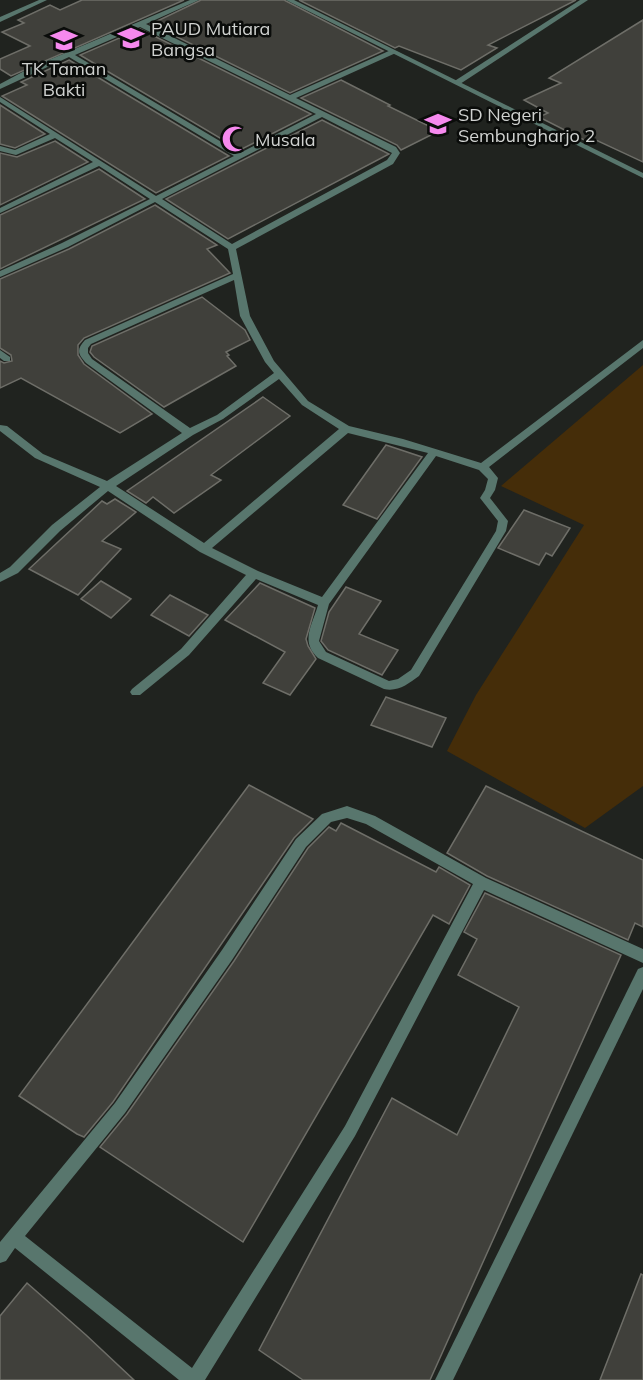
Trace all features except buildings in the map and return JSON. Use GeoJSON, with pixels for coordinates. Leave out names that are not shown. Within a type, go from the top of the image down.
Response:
{"type":"FeatureCollection","features":[{"type":"Feature","properties":{"kind":"street"},"geometry":{"type":"LineString","coordinates":[[0,20],[44,0]]}},
{"type":"Feature","properties":{"kind":"street"},"geometry":{"type":"LineString","coordinates":[[0,87],[196,0]]}},
{"type":"Feature","properties":{"kind":"street"},"geometry":{"type":"LineString","coordinates":[[290,0],[643,176]]}},
{"type":"Feature","properties":{"kind":"street"},"geometry":{"type":"LineString","coordinates":[[457,82],[585,0]]}},
{"type":"Feature","properties":{"kind":"street"},"geometry":{"type":"LineString","coordinates":[[142,25],[393,149],[396,156],[390,162],[232,248]]}},
{"type":"Feature","properties":{"kind":"street"},"geometry":{"type":"LineString","coordinates":[[291,98],[394,52]]}},
{"type":"Feature","properties":{"kind":"street"},"geometry":{"type":"LineString","coordinates":[[70,55],[240,156]]}},
{"type":"Feature","properties":{"kind":"street"},"geometry":{"type":"LineString","coordinates":[[0,99],[158,198],[232,248],[245,316],[270,362],[305,403],[346,429],[434,452],[483,467],[493,478],[485,498],[488,507],[498,513],[503,521],[501,531],[415,673],[401,683],[388,686],[322,655],[316,649],[313,641],[324,603],[434,452]]}},
{"type":"Feature","properties":{"kind":"street"},"geometry":{"type":"LineString","coordinates":[[0,274],[65,245],[321,115]]}},
{"type":"Feature","properties":{"kind":"street"},"geometry":{"type":"LineString","coordinates":[[0,148],[16,153],[55,135]]}},
{"type":"Feature","properties":{"kind":"street"},"geometry":{"type":"LineString","coordinates":[[0,211],[100,162]]}},
{"type":"Feature","properties":{"kind":"street"},"geometry":{"type":"LineString","coordinates":[[189,433],[89,361],[83,354],[83,348],[88,342],[236,276]]}},
{"type":"Feature","properties":{"kind":"street"},"geometry":{"type":"LineString","coordinates":[[483,467],[643,343]]}},
{"type":"Feature","properties":{"kind":"street"},"geometry":{"type":"LineString","coordinates":[[0,578],[14,570],[56,528],[108,486],[189,433],[220,417],[280,374]]}},
{"type":"Feature","properties":{"kind":"street"},"geometry":{"type":"LineString","coordinates":[[3,428],[39,456],[108,486],[204,549],[254,574],[324,603]]}},
{"type":"Feature","properties":{"kind":"street"},"geometry":{"type":"LineString","coordinates":[[204,549],[346,429]]}},
{"type":"Feature","properties":{"kind":"street"},"geometry":{"type":"LineString","coordinates":[[136,692],[185,652],[254,574]]}},
{"type":"Feature","properties":{"kind":"street"},"geometry":{"type":"LineString","coordinates":[[0,1255],[120,1108],[227,955],[301,843],[327,818],[347,812],[370,820],[481,882],[643,956]]}},
{"type":"Feature","properties":{"kind":"street"},"geometry":{"type":"LineString","coordinates":[[14,1237],[194,1380],[350,1131],[481,882]]}},
{"type":"Feature","properties":{"kind":"street"},"geometry":{"type":"LineString","coordinates":[[444,1380],[643,974]]}},
{"type":"Feature","properties":{"kind":"shaded area"},"geometry":{"type":"Polygon","coordinates":[[[643,365],[643,786],[585,828],[447,751],[476,695],[584,525],[501,486],[643,365]]]}},
{"type":"Feature","properties":{"kind":"place","name":"PAUD Mutiara Bangsa"},"geometry":{"type":"Point","coordinates":[131,38]}},
{"type":"Feature","properties":{"kind":"place","name":"TK Taman Bakti"},"geometry":{"type":"Point","coordinates":[64,40]}},
{"type":"Feature","properties":{"kind":"place","name":"SD Negeri Sembungharjo 2"},"geometry":{"type":"Point","coordinates":[438,124]}},
{"type":"Feature","properties":{"kind":"place","name":"Musala"},"geometry":{"type":"Point","coordinates":[235,139]}}]}
